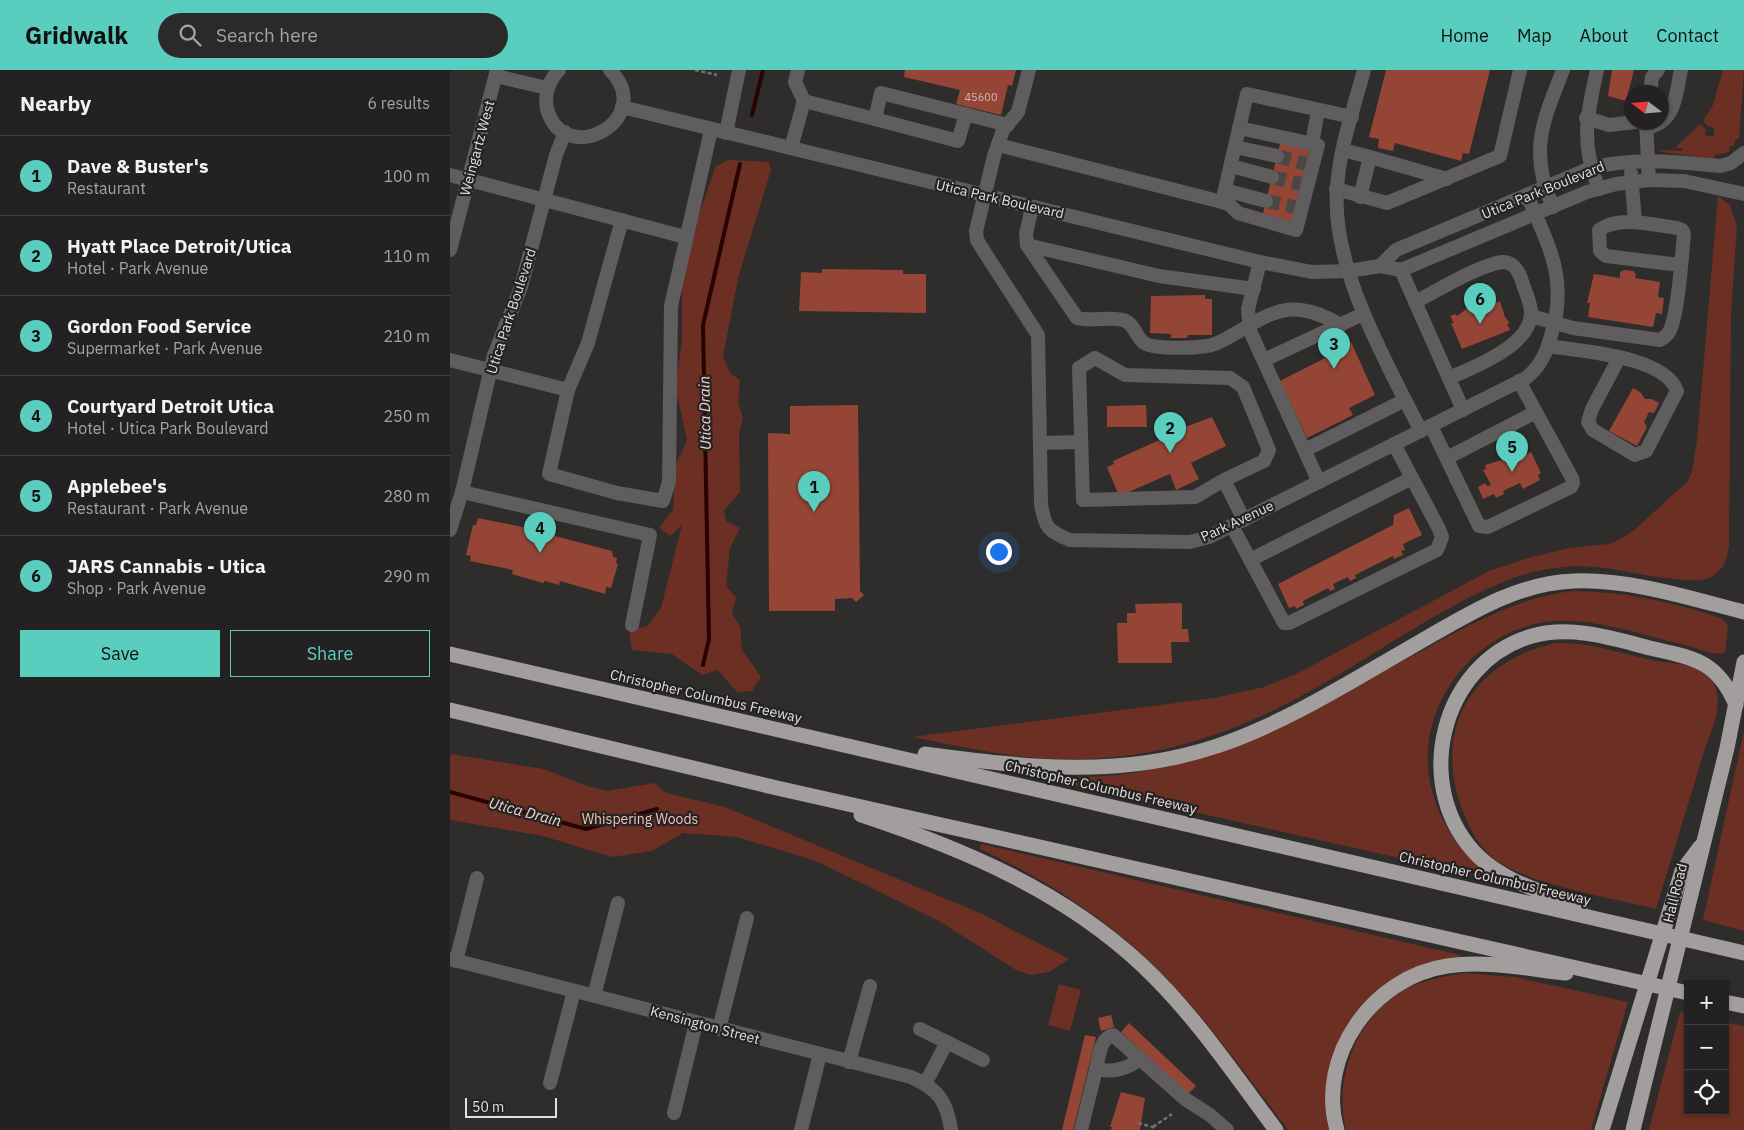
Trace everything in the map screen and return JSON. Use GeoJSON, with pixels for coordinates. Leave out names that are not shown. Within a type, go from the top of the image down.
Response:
{"type":"FeatureCollection","features":[{"type":"Feature","properties":{"kind":"highway"},"geometry":{"type":"LineString","coordinates":[[844,744],[1058,769],[1108,768],[1150,763],[1218,746],[1259,730],[1323,697],[1479,608],[1538,586],[1574,581],[1620,584],[1744,612]]}},
{"type":"Feature","properties":{"kind":"highway"},"geometry":{"type":"LineString","coordinates":[[1621,924],[1502,874],[1479,857],[1469,846],[1446,802],[1441,768],[1443,731],[1455,698],[1479,667],[1507,647],[1531,636],[1552,632],[1572,632],[1615,639],[1704,663],[1721,678],[1736,705]]}},
{"type":"Feature","properties":{"kind":"highway","name":"Christopher Columbus Freeway"},"geometry":{"type":"LineString","coordinates":[[450,654],[1744,952]]}},
{"type":"Feature","properties":{"kind":"highway","name":"Hall Road"},"geometry":{"type":"LineString","coordinates":[[1633,1130],[1704,843],[1744,662]]}},
{"type":"Feature","properties":{"kind":"highway"},"geometry":{"type":"LineString","coordinates":[[450,710],[777,788],[1684,992]]}},
{"type":"Feature","properties":{"kind":"highway"},"geometry":{"type":"LineString","coordinates":[[777,788],[931,838],[1005,871],[1061,903],[1105,934],[1135,959],[1178,1002],[1276,1130]]}},
{"type":"Feature","properties":{"kind":"highway"},"geometry":{"type":"LineString","coordinates":[[1602,1130],[1682,871],[1704,843]]}},
{"type":"Feature","properties":{"kind":"highway"},"geometry":{"type":"LineString","coordinates":[[1336,1130],[1333,1092],[1339,1060],[1346,1042],[1364,1013],[1390,990],[1405,980],[1433,969],[1461,965],[1629,979]]}},
{"type":"Feature","properties":{"kind":"highway"},"geometry":{"type":"LineString","coordinates":[[1729,1003],[1744,1006]]}},
{"type":"Feature","properties":{"kind":"street"},"geometry":{"type":"LineString","coordinates":[[559,70],[548,88],[546,105],[549,113],[565,132],[580,137],[603,132],[615,122],[622,107],[620,84],[610,70]]}},
{"type":"Feature","properties":{"kind":"street"},"geometry":{"type":"LineString","coordinates":[[726,133],[739,70]]}},
{"type":"Feature","properties":{"kind":"street"},"geometry":{"type":"LineString","coordinates":[[791,148],[804,101],[795,82],[798,70]]}},
{"type":"Feature","properties":{"kind":"street","name":"Park Avenue"},"geometry":{"type":"LineString","coordinates":[[1028,70],[1018,112],[1003,130],[998,145],[977,222],[977,240],[1038,335],[1041,504],[1044,521],[1052,533],[1070,540],[1190,542],[1209,537],[1519,382],[1535,371],[1541,363],[1548,346],[1558,307],[1559,283],[1552,254],[1527,195]]}},
{"type":"Feature","properties":{"kind":"street"},"geometry":{"type":"LineString","coordinates":[[1364,70],[1343,150],[1336,189],[1339,227],[1349,271],[1363,314],[1405,400],[1447,458],[1479,526],[1483,528],[1488,528],[1571,487],[1573,483],[1519,382]]}},
{"type":"Feature","properties":{"kind":"street"},"geometry":{"type":"LineString","coordinates":[[1336,189],[1387,203],[1500,156],[1520,70]]}},
{"type":"Feature","properties":{"kind":"street"},"geometry":{"type":"LineString","coordinates":[[1553,207],[1544,188],[1540,162],[1542,127],[1550,100],[1563,70]]}},
{"type":"Feature","properties":{"kind":"street"},"geometry":{"type":"LineString","coordinates":[[1597,70],[1587,112],[1591,168],[1600,189]]}},
{"type":"Feature","properties":{"kind":"street"},"geometry":{"type":"LineString","coordinates":[[1587,112],[1599,103],[1606,70]]}},
{"type":"Feature","properties":{"kind":"street"},"geometry":{"type":"LineString","coordinates":[[1669,116],[1681,70]]}},
{"type":"Feature","properties":{"kind":"street"},"geometry":{"type":"LineString","coordinates":[[1651,85],[1654,72]]}},
{"type":"Feature","properties":{"kind":"street"},"geometry":{"type":"LineString","coordinates":[[496,73],[548,88]]}},
{"type":"Feature","properties":{"kind":"street","name":"Weingartz West"},"geometry":{"type":"LineString","coordinates":[[450,250],[496,73]]}},
{"type":"Feature","properties":{"kind":"street"},"geometry":{"type":"LineString","coordinates":[[874,119],[881,93],[1008,125]]}},
{"type":"Feature","properties":{"kind":"street"},"geometry":{"type":"LineString","coordinates":[[1239,128],[1318,145],[1309,165],[1296,230],[1238,213],[1224,196],[1230,166],[1247,94],[1352,117]]}},
{"type":"Feature","properties":{"kind":"street"},"geometry":{"type":"LineString","coordinates":[[804,101],[958,141],[966,114]]}},
{"type":"Feature","properties":{"kind":"street","name":"Utica Park Boulevard"},"geometry":{"type":"LineString","coordinates":[[622,107],[1260,262],[1306,271],[1349,271],[1380,266],[1402,270],[1553,207],[1600,189],[1632,181],[1684,181],[1744,194]]}},
{"type":"Feature","properties":{"kind":"street"},"geometry":{"type":"LineString","coordinates":[[1312,144],[1318,110]]}},
{"type":"Feature","properties":{"kind":"street"},"geometry":{"type":"LineString","coordinates":[[1587,112],[1609,125],[1624,125]]}},
{"type":"Feature","properties":{"kind":"street"},"geometry":{"type":"LineString","coordinates":[[622,220],[588,343],[568,390],[549,474],[618,493],[663,501],[669,482],[671,306],[685,237],[711,130]]}},
{"type":"Feature","properties":{"kind":"street"},"geometry":{"type":"LineString","coordinates":[[1643,130],[1649,180]]}},
{"type":"Feature","properties":{"kind":"street","name":"Utica Park Boulevard"},"geometry":{"type":"LineString","coordinates":[[450,530],[462,492],[490,371],[521,287],[556,155],[565,132]]}},
{"type":"Feature","properties":{"kind":"street"},"geometry":{"type":"LineString","coordinates":[[998,145],[1224,196],[1266,201]]}},
{"type":"Feature","properties":{"kind":"street"},"geometry":{"type":"LineString","coordinates":[[1235,147],[1277,156]]}},
{"type":"Feature","properties":{"kind":"street"},"geometry":{"type":"LineString","coordinates":[[1343,150],[1447,179]]}},
{"type":"Feature","properties":{"kind":"street","name":"Utica Park Boulevard"},"geometry":{"type":"LineString","coordinates":[[1380,266],[1396,250],[1591,168],[1630,161],[1648,160],[1720,166],[1731,163],[1744,153]]}},
{"type":"Feature","properties":{"kind":"street"},"geometry":{"type":"LineString","coordinates":[[1360,197],[1370,157]]}},
{"type":"Feature","properties":{"kind":"street"},"geometry":{"type":"LineString","coordinates":[[1630,161],[1635,222]]}},
{"type":"Feature","properties":{"kind":"street"},"geometry":{"type":"LineString","coordinates":[[1230,166],[1272,177]]}},
{"type":"Feature","properties":{"kind":"street"},"geometry":{"type":"LineString","coordinates":[[450,175],[685,237]]}},
{"type":"Feature","properties":{"kind":"street"},"geometry":{"type":"LineString","coordinates":[[1032,207],[1026,234],[1027,245],[1078,318],[1088,321],[1120,319],[1129,322],[1143,343],[1152,347],[1208,346],[1220,342],[1279,311],[1296,309],[1318,312],[1340,325]]}},
{"type":"Feature","properties":{"kind":"street"},"geometry":{"type":"LineString","coordinates":[[1530,316],[1554,324],[1660,340],[1668,335],[1673,324],[1684,234],[1682,230],[1635,222],[1605,226],[1599,230],[1600,251],[1606,256],[1680,265]]}},
{"type":"Feature","properties":{"kind":"street"},"geometry":{"type":"LineString","coordinates":[[1027,245],[1159,276],[1254,290]]}},
{"type":"Feature","properties":{"kind":"street"},"geometry":{"type":"LineString","coordinates":[[1260,262],[1248,309],[1250,325],[1319,482]]}},
{"type":"Feature","properties":{"kind":"street"},"geometry":{"type":"LineString","coordinates":[[1415,302],[1475,272],[1504,262],[1512,264],[1518,271],[1528,298],[1530,316],[1516,342],[1503,352],[1449,378]]}},
{"type":"Feature","properties":{"kind":"street"},"geometry":{"type":"LineString","coordinates":[[1402,270],[1463,410]]}},
{"type":"Feature","properties":{"kind":"street"},"geometry":{"type":"LineString","coordinates":[[1264,360],[1363,314]]}},
{"type":"Feature","properties":{"kind":"street"},"geometry":{"type":"LineString","coordinates":[[1548,346],[1619,358],[1638,362],[1666,374],[1674,383],[1677,391],[1646,451],[1635,455],[1593,430],[1588,422],[1592,409],[1619,358]]}},
{"type":"Feature","properties":{"kind":"street"},"geometry":{"type":"LineString","coordinates":[[1096,358],[1125,375],[1230,378],[1244,387],[1269,450],[1264,461],[1224,480],[1196,497],[1083,500],[1079,368],[1096,358]]}},
{"type":"Feature","properties":{"kind":"street"},"geometry":{"type":"LineString","coordinates":[[450,360],[568,390]]}},
{"type":"Feature","properties":{"kind":"street"},"geometry":{"type":"LineString","coordinates":[[1305,450],[1405,400]]}},
{"type":"Feature","properties":{"kind":"street"},"geometry":{"type":"LineString","coordinates":[[1447,458],[1536,412]]}},
{"type":"Feature","properties":{"kind":"street"},"geometry":{"type":"LineString","coordinates":[[1041,443],[1081,442]]}},
{"type":"Feature","properties":{"kind":"street"},"geometry":{"type":"LineString","coordinates":[[1224,480],[1250,560],[1280,619],[1284,623],[1289,623],[1436,550],[1442,537],[1394,444]]}},
{"type":"Feature","properties":{"kind":"street"},"geometry":{"type":"LineString","coordinates":[[1250,560],[1412,478]]}},
{"type":"Feature","properties":{"kind":"street"},"geometry":{"type":"LineString","coordinates":[[462,492],[650,535],[632,626]]}},
{"type":"Feature","properties":{"kind":"street"},"geometry":{"type":"LineString","coordinates":[[453,960],[477,878]]}},
{"type":"Feature","properties":{"kind":"street"},"geometry":{"type":"LineString","coordinates":[[594,996],[618,903]]}},
{"type":"Feature","properties":{"kind":"street"},"geometry":{"type":"LineString","coordinates":[[719,1030],[747,918]]}},
{"type":"Feature","properties":{"kind":"street","name":"Kensington Street"},"geometry":{"type":"LineString","coordinates":[[453,960],[719,1030],[911,1077],[926,1084],[944,1101],[948,1110],[951,1130]]}},
{"type":"Feature","properties":{"kind":"street"},"geometry":{"type":"LineString","coordinates":[[849,1062],[870,986]]}},
{"type":"Feature","properties":{"kind":"street"},"geometry":{"type":"LineString","coordinates":[[550,1083],[574,991]]}},
{"type":"Feature","properties":{"kind":"street"},"geometry":{"type":"LineString","coordinates":[[674,1113],[696,1023]]}},
{"type":"Feature","properties":{"kind":"street"},"geometry":{"type":"LineString","coordinates":[[920,1029],[982,1060]]}},
{"type":"Feature","properties":{"kind":"street"},"geometry":{"type":"LineString","coordinates":[[1081,1130],[1104,1041],[1108,1036],[1114,1035],[1120,1038],[1185,1099],[1218,1121],[1227,1130]]}},
{"type":"Feature","properties":{"kind":"street"},"geometry":{"type":"LineString","coordinates":[[926,1084],[947,1042]]}},
{"type":"Feature","properties":{"kind":"street"},"geometry":{"type":"LineString","coordinates":[[801,1130],[820,1054]]}},
{"type":"Feature","properties":{"kind":"street"},"geometry":{"type":"LineString","coordinates":[[1096,1069],[1110,1071],[1132,1066],[1140,1058]]}},
{"type":"Feature","properties":{"kind":"path"},"geometry":{"type":"LineString","coordinates":[[695,70],[717,76]]}},
{"type":"Feature","properties":{"kind":"path"},"geometry":{"type":"LineString","coordinates":[[1138,1124],[1152,1129],[1172,1114]]}},
{"type":"Feature","properties":{"kind":"green space"},"geometry":{"type":"Polygon","coordinates":[[[1723,70],[1744,70],[1739,139],[1736,139],[1734,146],[1730,146],[1729,152],[1715,155],[1714,159],[1657,150],[1682,151],[1682,148],[1675,148],[1700,124],[1706,130],[1705,135],[1713,137],[1715,129],[1703,121],[1713,105],[1723,70]]]}},
{"type":"Feature","properties":{"kind":"green space"},"geometry":{"type":"Polygon","coordinates":[[[728,160],[769,162],[771,170],[738,278],[723,357],[731,374],[740,380],[738,403],[743,418],[739,434],[740,492],[724,511],[726,521],[740,528],[730,548],[726,586],[736,597],[732,614],[740,626],[742,650],[761,677],[752,691],[737,692],[718,670],[702,675],[672,654],[632,650],[629,630],[648,626],[661,608],[682,525],[670,536],[659,528],[673,510],[676,464],[687,440],[675,386],[682,341],[682,272],[690,240],[716,166],[728,160]]]}},
{"type":"Feature","properties":{"kind":"green space"},"geometry":{"type":"Polygon","coordinates":[[[1718,196],[1730,205],[1737,226],[1731,314],[1729,546],[1724,565],[1714,575],[1698,580],[1685,580],[1607,568],[1573,566],[1518,576],[1482,591],[1433,617],[1338,675],[1281,707],[1214,735],[1145,753],[1109,758],[1035,758],[988,752],[912,737],[1214,698],[1264,687],[1298,673],[1489,571],[1528,558],[1569,548],[1609,544],[1633,531],[1687,482],[1692,472],[1697,440],[1718,196]]]}},
{"type":"Feature","properties":{"kind":"green space"},"geometry":{"type":"Polygon","coordinates":[[[1571,591],[1647,598],[1721,618],[1728,625],[1725,653],[1712,653],[1605,625],[1571,621],[1555,621],[1528,626],[1502,637],[1479,652],[1460,672],[1444,695],[1434,720],[1428,748],[1429,776],[1441,817],[1464,852],[1484,872],[1483,877],[1056,781],[1057,777],[1108,776],[1156,769],[1201,757],[1244,742],[1286,723],[1452,634],[1509,607],[1529,600],[1571,591]]]}},
{"type":"Feature","properties":{"kind":"green space"},"geometry":{"type":"Polygon","coordinates":[[[1556,643],[1589,645],[1648,659],[1685,665],[1699,670],[1709,677],[1715,686],[1718,706],[1716,718],[1656,909],[1552,884],[1512,870],[1497,861],[1481,845],[1472,832],[1463,811],[1454,781],[1452,753],[1456,727],[1466,703],[1481,683],[1502,665],[1527,652],[1556,643]]]}},
{"type":"Feature","properties":{"kind":"green space"},"geometry":{"type":"Polygon","coordinates":[[[1744,731],[1744,931],[1703,920],[1744,731]]]}},
{"type":"Feature","properties":{"kind":"green space","name":"Whispering Woods"},"geometry":{"type":"Polygon","coordinates":[[[450,754],[544,769],[587,786],[607,791],[655,783],[666,793],[725,807],[980,913],[1069,959],[1049,972],[1031,975],[1016,970],[941,922],[816,861],[737,837],[683,833],[652,851],[612,857],[543,836],[450,820],[450,754]]]}},
{"type":"Feature","properties":{"kind":"green space"},"geometry":{"type":"Polygon","coordinates":[[[981,844],[1460,955],[1459,959],[1435,963],[1412,970],[1391,981],[1372,995],[1344,1031],[1334,1053],[1328,1077],[1326,1097],[1326,1117],[1329,1130],[1288,1130],[1234,1058],[1177,989],[1156,967],[1116,932],[1080,905],[1041,880],[980,849],[981,844]]]}},
{"type":"Feature","properties":{"kind":"green space"},"geometry":{"type":"Polygon","coordinates":[[[1465,973],[1515,977],[1628,1002],[1591,1130],[1346,1130],[1343,1112],[1345,1075],[1357,1040],[1367,1024],[1379,1009],[1393,997],[1410,987],[1428,980],[1465,973]]]}},
{"type":"Feature","properties":{"kind":"green space"},"geometry":{"type":"Polygon","coordinates":[[[1059,984],[1081,990],[1070,1031],[1048,1025],[1059,984]]]}},
{"type":"Feature","properties":{"kind":"green space"},"geometry":{"type":"Polygon","coordinates":[[[1680,1012],[1684,1013],[1684,1115],[1729,1115],[1729,1023],[1744,1026],[1744,1130],[1649,1130],[1680,1012]]]}},
{"type":"Feature","properties":{"kind":"building"},"geometry":{"type":"Polygon","coordinates":[[[905,70],[1016,70],[1012,86],[1008,85],[1001,115],[956,104],[960,90],[904,77],[905,70]]]}},
{"type":"Feature","properties":{"kind":"building"},"geometry":{"type":"Polygon","coordinates":[[[1386,70],[1490,70],[1469,154],[1463,153],[1461,161],[1395,143],[1393,151],[1378,148],[1379,139],[1369,137],[1386,70]]]}},
{"type":"Feature","properties":{"kind":"building"},"geometry":{"type":"Polygon","coordinates":[[[1612,70],[1634,70],[1630,85],[1624,85],[1624,100],[1608,96],[1612,70]]]}},
{"type":"Feature","properties":{"kind":"building"},"geometry":{"type":"Polygon","coordinates":[[[1281,140],[1310,147],[1291,225],[1262,217],[1281,140]]]}},
{"type":"Feature","properties":{"kind":"building"},"geometry":{"type":"Polygon","coordinates":[[[822,269],[903,270],[903,274],[926,274],[926,313],[799,311],[801,272],[822,273],[822,269]]]}},
{"type":"Feature","properties":{"kind":"building"},"geometry":{"type":"Polygon","coordinates":[[[1625,270],[1633,271],[1636,274],[1635,278],[1660,282],[1658,297],[1664,298],[1662,314],[1656,313],[1653,327],[1588,317],[1590,303],[1587,303],[1594,274],[1620,278],[1620,272],[1625,270]]]}},
{"type":"Feature","properties":{"kind":"building"},"geometry":{"type":"Polygon","coordinates":[[[1205,295],[1205,299],[1212,299],[1212,335],[1188,335],[1187,338],[1171,338],[1171,334],[1150,333],[1151,296],[1205,295]]]}},
{"type":"Feature","properties":{"kind":"building"},"geometry":{"type":"Polygon","coordinates":[[[1491,298],[1492,300],[1495,298],[1497,303],[1500,301],[1505,317],[1510,323],[1507,324],[1510,330],[1462,349],[1450,316],[1456,314],[1457,316],[1469,307],[1491,298]]]}},
{"type":"Feature","properties":{"kind":"building"},"geometry":{"type":"Polygon","coordinates":[[[1351,342],[1375,395],[1349,408],[1353,415],[1307,438],[1280,381],[1331,355],[1331,351],[1351,342]]]}},
{"type":"Feature","properties":{"kind":"building"},"geometry":{"type":"Polygon","coordinates":[[[1633,388],[1640,392],[1645,399],[1652,399],[1659,403],[1654,413],[1649,412],[1644,422],[1647,427],[1637,446],[1609,431],[1633,388]]]}},
{"type":"Feature","properties":{"kind":"building"},"geometry":{"type":"Polygon","coordinates":[[[858,405],[860,591],[864,595],[856,602],[852,598],[835,599],[835,611],[769,611],[768,433],[790,434],[790,406],[858,405]]]}},
{"type":"Feature","properties":{"kind":"building"},"geometry":{"type":"Polygon","coordinates":[[[1146,405],[1147,427],[1107,427],[1107,406],[1146,405]]]}},
{"type":"Feature","properties":{"kind":"building"},"geometry":{"type":"Polygon","coordinates":[[[1212,417],[1226,446],[1191,463],[1199,479],[1176,490],[1170,474],[1119,496],[1107,467],[1114,464],[1113,461],[1185,427],[1212,417]]]}},
{"type":"Feature","properties":{"kind":"building"},"geometry":{"type":"Polygon","coordinates":[[[1521,443],[1527,454],[1531,452],[1541,473],[1538,475],[1540,480],[1523,489],[1520,483],[1503,491],[1504,494],[1496,498],[1494,494],[1483,499],[1478,487],[1485,483],[1487,486],[1491,485],[1483,470],[1486,469],[1485,465],[1505,459],[1502,453],[1521,443]]]}},
{"type":"Feature","properties":{"kind":"building"},"geometry":{"type":"Polygon","coordinates":[[[1409,508],[1422,535],[1403,544],[1405,550],[1401,551],[1403,555],[1394,559],[1393,556],[1355,575],[1356,578],[1350,581],[1348,577],[1333,584],[1335,589],[1330,591],[1328,588],[1303,601],[1304,605],[1296,609],[1295,606],[1289,608],[1278,584],[1393,525],[1394,515],[1409,508]]]}},
{"type":"Feature","properties":{"kind":"building"},"geometry":{"type":"Polygon","coordinates":[[[539,511],[555,515],[551,531],[556,532],[555,536],[612,551],[613,557],[617,558],[616,563],[618,564],[611,588],[606,587],[605,594],[560,581],[559,585],[545,581],[543,583],[512,574],[513,570],[470,561],[471,556],[466,555],[473,525],[476,525],[478,518],[532,529],[536,526],[539,511]]]}},
{"type":"Feature","properties":{"kind":"building"},"geometry":{"type":"Polygon","coordinates":[[[1182,603],[1182,629],[1188,629],[1189,642],[1171,642],[1172,663],[1118,663],[1117,623],[1127,623],[1127,613],[1136,613],[1135,604],[1182,603]]]}},
{"type":"Feature","properties":{"kind":"building"},"geometry":{"type":"Polygon","coordinates":[[[1111,1015],[1114,1027],[1101,1031],[1098,1018],[1111,1015]]]}},
{"type":"Feature","properties":{"kind":"building"},"geometry":{"type":"Polygon","coordinates":[[[1129,1023],[1196,1086],[1188,1094],[1121,1032],[1129,1023]]]}},
{"type":"Feature","properties":{"kind":"building"},"geometry":{"type":"Polygon","coordinates":[[[1085,1035],[1096,1037],[1073,1130],[1062,1130],[1085,1035]]]}},
{"type":"Feature","properties":{"kind":"building"},"geometry":{"type":"Polygon","coordinates":[[[1121,1092],[1145,1098],[1140,1130],[1111,1130],[1112,1127],[1110,1127],[1121,1092]]]}},
{"type":"Feature","properties":{"kind":"waterway","name":"Utica Drain"},"geometry":{"type":"LineString","coordinates":[[752,115],[763,70]]}},
{"type":"Feature","properties":{"kind":"waterway","name":"Utica Drain"},"geometry":{"type":"LineString","coordinates":[[703,665],[709,639],[703,325],[740,164]]}},
{"type":"Feature","properties":{"kind":"waterway","name":"Utica Drain"},"geometry":{"type":"LineString","coordinates":[[450,792],[586,829],[657,809]]}},
{"type":"Feature","properties":{"kind":"tunnel"},"geometry":{"type":"LineString","coordinates":[[1277,156],[1306,164]]}},
{"type":"Feature","properties":{"kind":"tunnel"},"geometry":{"type":"LineString","coordinates":[[1272,177],[1301,184]]}},
{"type":"Feature","properties":{"kind":"tunnel"},"geometry":{"type":"LineString","coordinates":[[1266,201],[1295,207]]}},
{"type":"Feature","properties":{"kind":"place","name":"JARS Cannabis - Utica"},"geometry":{"type":"Point","coordinates":[1480,324]}},
{"type":"Feature","properties":{"kind":"place","name":"Gordon Food Service"},"geometry":{"type":"Point","coordinates":[1334,369]}},
{"type":"Feature","properties":{"kind":"place","name":"Hyatt Place Detroit/Utica"},"geometry":{"type":"Point","coordinates":[1170,453]}},
{"type":"Feature","properties":{"kind":"place","name":"Applebee's"},"geometry":{"type":"Point","coordinates":[1512,472]}},
{"type":"Feature","properties":{"kind":"place","name":"Dave & Buster's"},"geometry":{"type":"Point","coordinates":[814,512]}},
{"type":"Feature","properties":{"kind":"place","name":"Courtyard Detroit Utica"},"geometry":{"type":"Point","coordinates":[540,553]}}]}
